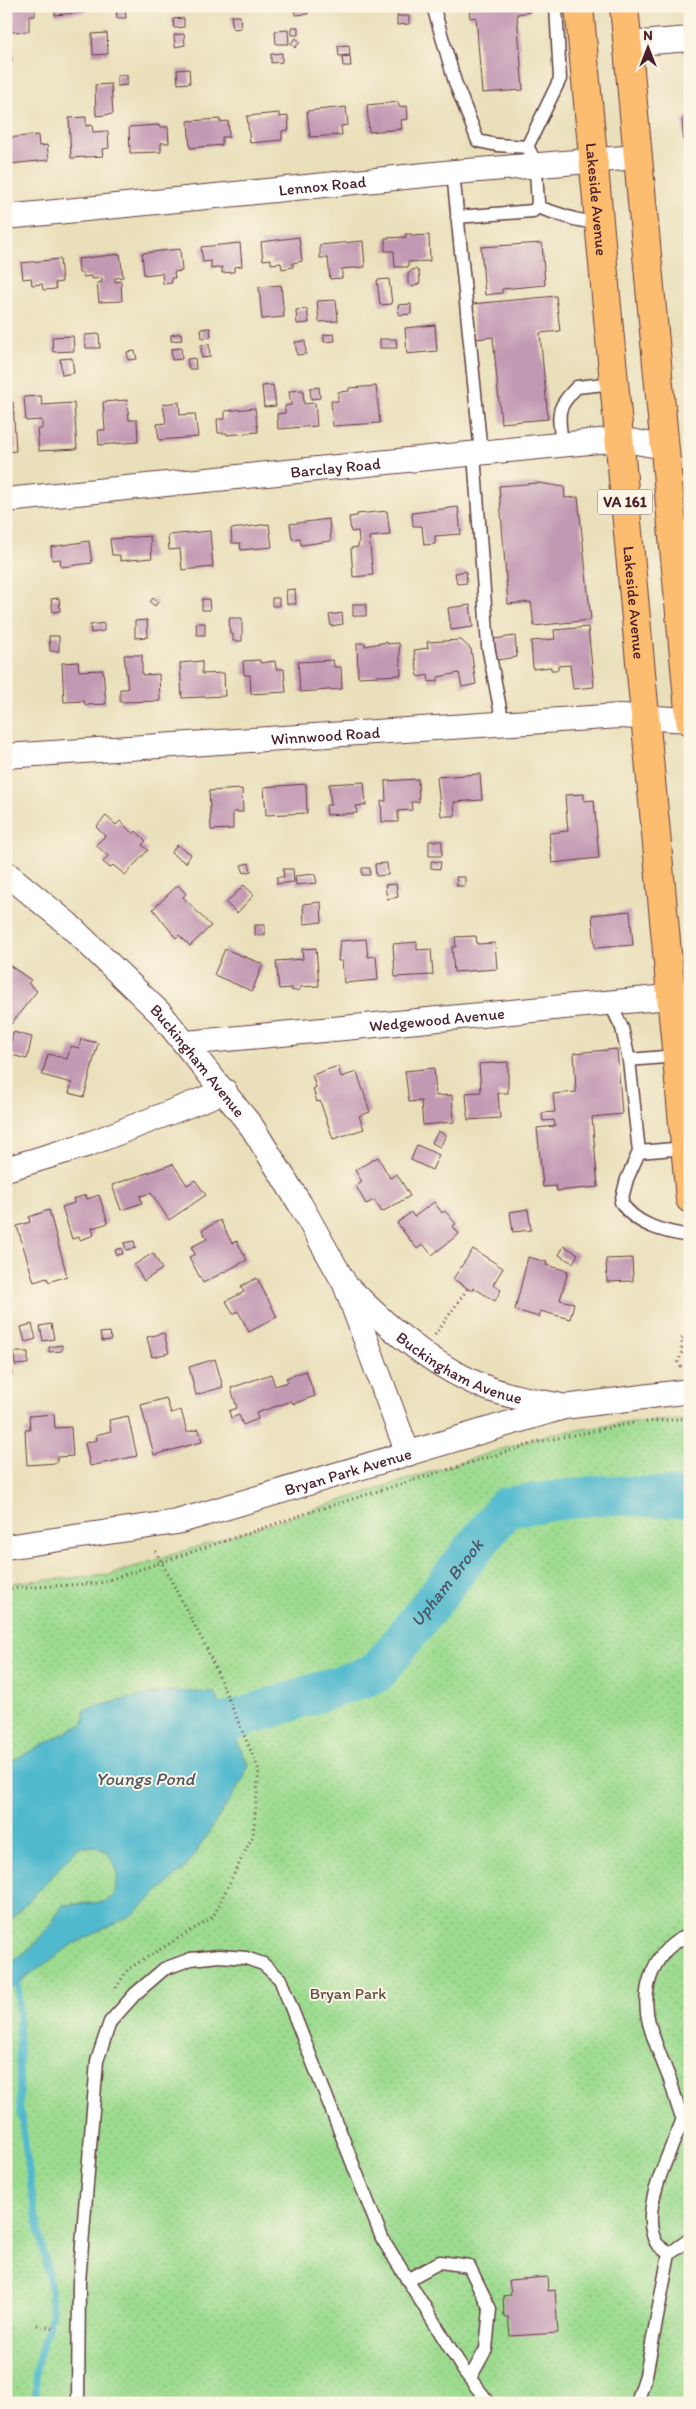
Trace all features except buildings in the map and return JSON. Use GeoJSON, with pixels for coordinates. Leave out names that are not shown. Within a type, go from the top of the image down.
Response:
{"type":"FeatureCollection","features":[{"type":"Feature","properties":{"kind":"main road","name":"Lakeside Avenue"},"geometry":{"type":"LineString","coordinates":[[579,6],[645,718],[680,996],[676,1056],[690,1198]]}},
{"type":"Feature","properties":{"kind":"main road","name":"VA 161"},"geometry":{"type":"LineString","coordinates":[[624,6],[664,447],[686,626],[690,720]]}},
{"type":"Feature","properties":{"kind":"street"},"geometry":{"type":"LineString","coordinates":[[627,44],[690,38]]}},
{"type":"Feature","properties":{"kind":"street","name":"Lennox Road"},"geometry":{"type":"LineString","coordinates":[[6,217],[453,172],[530,156],[593,161],[637,158]]}},
{"type":"Feature","properties":{"kind":"street","name":"Barclay Road"},"geometry":{"type":"LineString","coordinates":[[6,500],[619,439],[664,447]]}},
{"type":"Feature","properties":{"kind":"street","name":"Winnwood Road"},"geometry":{"type":"LineString","coordinates":[[6,756],[620,716],[690,720]]}},
{"type":"Feature","properties":{"kind":"street","name":"Buckingham Avenue"},"geometry":{"type":"LineString","coordinates":[[6,873],[68,924],[161,1014],[225,1091],[252,1127],[296,1196],[345,1284],[408,1454]]}},
{"type":"Feature","properties":{"kind":"street","name":"Wedgewood Avenue"},"geometry":{"type":"LineString","coordinates":[[186,1043],[680,996]]}},
{"type":"Feature","properties":{"kind":"street"},"geometry":{"type":"LineString","coordinates":[[6,1169],[89,1144],[225,1091]]}},
{"type":"Feature","properties":{"kind":"street","name":"Buckingham Avenue"},"geometry":{"type":"LineString","coordinates":[[345,1284],[399,1335],[452,1370],[487,1388],[564,1407]]}},
{"type":"Feature","properties":{"kind":"street","name":"Bryan Park Avenue"},"geometry":{"type":"LineString","coordinates":[[6,1547],[178,1522],[564,1407],[690,1391]]}},
{"type":"Feature","properties":{"kind":"lane"},"geometry":{"type":"LineString","coordinates":[[433,6],[456,82],[478,141],[530,156]]}},
{"type":"Feature","properties":{"kind":"lane"},"geometry":{"type":"LineString","coordinates":[[538,207],[530,156],[560,79],[556,6]]}},
{"type":"Feature","properties":{"kind":"lane"},"geometry":{"type":"LineString","coordinates":[[453,172],[478,453],[488,646],[503,724]]}},
{"type":"Feature","properties":{"kind":"lane"},"geometry":{"type":"LineString","coordinates":[[457,217],[533,211],[538,207]]}},
{"type":"Feature","properties":{"kind":"lane"},"geometry":{"type":"LineString","coordinates":[[538,207],[574,219],[599,224]]}},
{"type":"Feature","properties":{"kind":"lane"},"geometry":{"type":"LineString","coordinates":[[562,445],[558,410],[564,400],[577,387],[614,383]]}},
{"type":"Feature","properties":{"kind":"lane"},"geometry":{"type":"LineString","coordinates":[[610,1003],[622,1028],[629,1060],[639,1152],[627,1179],[621,1202],[628,1214],[645,1224],[672,1233],[690,1236]]}},
{"type":"Feature","properties":{"kind":"lane"},"geometry":{"type":"LineString","coordinates":[[629,1060],[676,1056]]}},
{"type":"Feature","properties":{"kind":"lane"},"geometry":{"type":"LineString","coordinates":[[639,1152],[685,1148]]}},
{"type":"Feature","properties":{"kind":"lane"},"geometry":{"type":"LineString","coordinates":[[669,2254],[658,2244],[652,2226],[652,2203],[686,2125],[648,2022],[646,2003],[648,1982],[660,1956],[669,1945],[690,1934]]}},
{"type":"Feature","properties":{"kind":"lane"},"geometry":{"type":"LineString","coordinates":[[78,2403],[79,2282],[97,2061],[110,2022],[135,1994],[164,1970],[191,1958],[219,1956],[246,1958],[263,1964],[280,1979],[382,2238],[470,2378],[489,2403]]}},
{"type":"Feature","properties":{"kind":"lane"},"geometry":{"type":"LineString","coordinates":[[637,2403],[646,2375],[669,2254],[690,2240]]}},
{"type":"Feature","properties":{"kind":"lane"},"geometry":{"type":"LineString","coordinates":[[407,2280],[440,2262],[469,2266],[490,2309],[486,2349],[470,2378]]}},
{"type":"Feature","properties":{"kind":"path"},"geometry":{"type":"LineString","coordinates":[[432,1340],[468,1288]]}},
{"type":"Feature","properties":{"kind":"path"},"geometry":{"type":"LineString","coordinates":[[681,1366],[678,1362],[682,1352],[682,1338],[690,1338]]}},
{"type":"Feature","properties":{"kind":"path"},"geometry":{"type":"LineString","coordinates":[[6,1589],[100,1583],[307,1513],[538,1442],[639,1422],[690,1418]]}},
{"type":"Feature","properties":{"kind":"path"},"geometry":{"type":"LineString","coordinates":[[113,1992],[128,1969],[213,1917],[253,1835],[259,1770],[206,1647],[143,1527]]}},
{"type":"Feature","properties":{"kind":"path"},"geometry":{"type":"LineString","coordinates":[[38,2325],[55,2329]]}},
{"type":"Feature","properties":{"kind":"green space","name":"Bryan Park"},"geometry":{"type":"Polygon","coordinates":[[[684,1420],[690,1491],[690,2403],[6,2403],[6,1583],[109,1575],[549,1434],[633,1422],[684,1420]]]}},
{"type":"Feature","properties":{"kind":"water","name":"Youngs Pond"},"geometry":{"type":"Polygon","coordinates":[[[171,1691],[215,1693],[248,1764],[244,1778],[187,1866],[134,1914],[70,1946],[6,1992],[6,1966],[31,1948],[49,1927],[63,1905],[104,1902],[114,1896],[118,1873],[108,1852],[93,1846],[78,1848],[6,1925],[6,1764],[84,1723],[84,1710],[121,1700],[171,1691]]]}},
{"type":"Feature","properties":{"kind":"waterway","name":"Upham Brook"},"geometry":{"type":"LineString","coordinates":[[229,1722],[377,1673],[506,1507],[599,1495],[680,1498]]}},
{"type":"Feature","properties":{"kind":"waterway"},"geometry":{"type":"LineString","coordinates":[[18,1984],[20,2108],[33,2200],[51,2289],[52,2314],[36,2368],[36,2403]]}}]}
